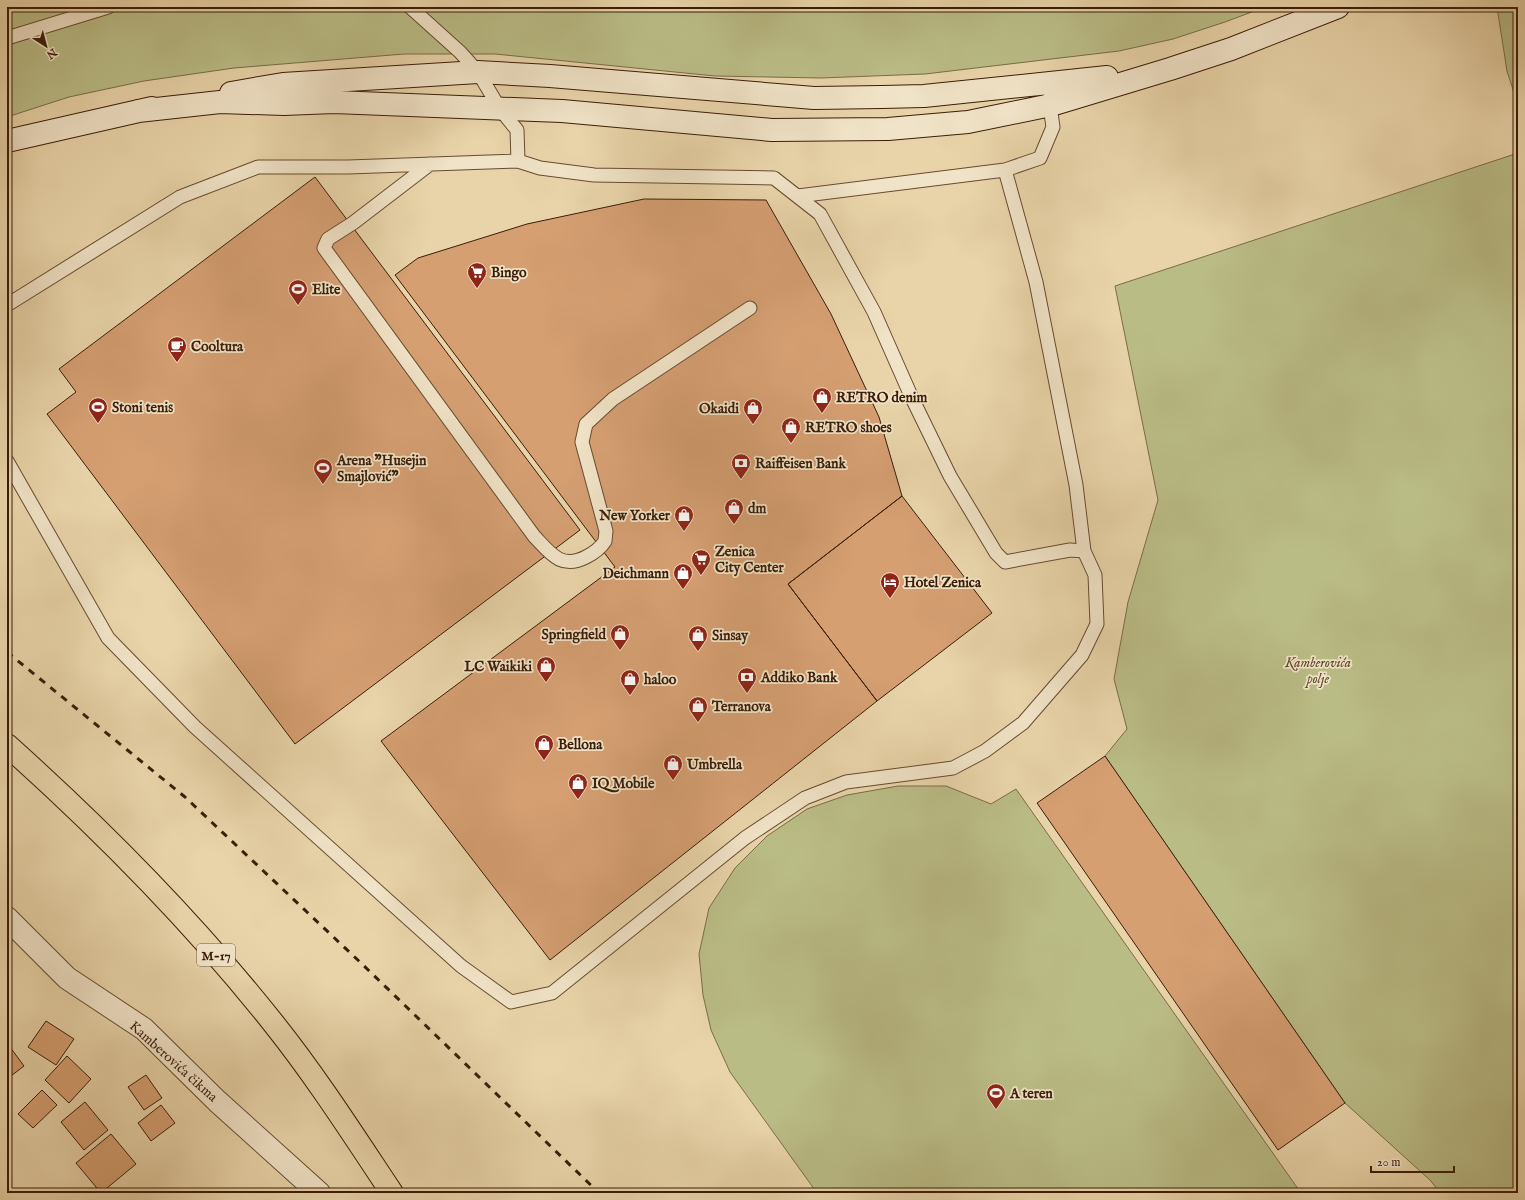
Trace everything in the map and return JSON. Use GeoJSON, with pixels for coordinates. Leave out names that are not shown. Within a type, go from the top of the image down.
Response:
{"type":"FeatureCollection","features":[{"type":"Feature","properties":{"kind":"highway","name":"M-17"},"geometry":{"type":"LineString","coordinates":[[7,746],[68,800],[101,833],[183,916],[230,970],[275,1025],[323,1090],[392,1193]]}},
{"type":"Feature","properties":{"kind":"street"},"geometry":{"type":"LineString","coordinates":[[138,111],[220,102],[284,104],[334,102],[629,116],[772,130],[850,130],[968,122],[1049,95],[1170,68],[1231,48],[1338,7]]}},
{"type":"Feature","properties":{"kind":"street"},"geometry":{"type":"LineString","coordinates":[[7,141],[138,111],[283,84],[478,72],[550,76],[814,98],[1049,95]]}},
{"type":"Feature","properties":{"kind":"street","name":"Kamberovića čikma"},"geometry":{"type":"LineString","coordinates":[[7,918],[67,978],[144,1030],[217,1101],[319,1193]]}},
{"type":"Feature","properties":{"kind":"lane"},"geometry":{"type":"LineString","coordinates":[[7,38],[108,7]]}},
{"type":"Feature","properties":{"kind":"lane"},"geometry":{"type":"LineString","coordinates":[[410,7],[460,52],[478,72],[500,109],[517,130],[518,161]]}},
{"type":"Feature","properties":{"kind":"lane"},"geometry":{"type":"LineString","coordinates":[[798,196],[1005,170],[1040,158],[1053,127],[1049,95]]}},
{"type":"Feature","properties":{"kind":"lane"},"geometry":{"type":"LineString","coordinates":[[7,305],[180,197],[258,167],[348,167],[518,161],[540,168],[594,175],[774,178],[820,214],[874,312],[912,398],[950,476],[996,553],[1005,562],[1070,550],[1084,551]]}},
{"type":"Feature","properties":{"kind":"lane"},"geometry":{"type":"LineString","coordinates":[[430,164],[360,218],[328,239],[324,248],[534,536],[550,553],[560,560],[578,562],[592,555],[605,542],[606,531],[582,442],[586,424],[614,399],[750,308]]}},
{"type":"Feature","properties":{"kind":"lane"},"geometry":{"type":"LineString","coordinates":[[7,461],[108,638],[195,727],[461,966],[511,1002],[552,993],[745,838],[805,798],[846,782],[954,768],[985,751],[1023,723],[1082,655],[1097,624],[1095,575],[1084,551],[1076,485],[1036,282],[1005,170]]}},
{"type":"Feature","properties":{"kind":"green space"},"geometry":{"type":"Polygon","coordinates":[[[7,7],[1265,7],[1173,39],[1119,51],[925,74],[821,78],[715,76],[495,54],[404,54],[234,68],[144,81],[69,97],[7,117],[7,7]]]}},
{"type":"Feature","properties":{"kind":"green space"},"geometry":{"type":"Polygon","coordinates":[[[1497,7],[1518,7],[1518,105],[1507,71],[1497,7]]]}},
{"type":"Feature","properties":{"kind":"green space","name":"Kamberovića polje"},"geometry":{"type":"Polygon","coordinates":[[[1518,153],[1518,1193],[1440,1193],[1431,1181],[1345,1103],[1105,756],[1127,729],[1114,679],[1128,602],[1158,500],[1115,286],[1518,153]]]}},
{"type":"Feature","properties":{"kind":"green space"},"geometry":{"type":"Polygon","coordinates":[[[898,786],[946,786],[991,804],[1016,789],[1301,1193],[817,1193],[730,1072],[711,1030],[703,995],[699,954],[709,908],[735,868],[767,836],[807,809],[847,795],[898,786]]]}},
{"type":"Feature","properties":{"kind":"building","name":"Arena \"Husejin Smajlović\""},"geometry":{"type":"Polygon","coordinates":[[[315,177],[580,530],[295,744],[47,414],[76,392],[59,369],[315,177]]]}},
{"type":"Feature","properties":{"kind":"building","name":"Zenica City Center"},"geometry":{"type":"Polygon","coordinates":[[[644,199],[766,200],[831,314],[879,417],[902,496],[788,584],[877,701],[550,960],[381,741],[615,567],[395,275],[418,258],[527,224],[644,199]]]}},
{"type":"Feature","properties":{"kind":"building","name":"Hotel Zenica"},"geometry":{"type":"Polygon","coordinates":[[[902,496],[992,613],[877,701],[788,584],[902,496]]]}},
{"type":"Feature","properties":{"kind":"building"},"geometry":{"type":"Polygon","coordinates":[[[1105,756],[1345,1103],[1278,1150],[1037,803],[1105,756]]]}},
{"type":"Feature","properties":{"kind":"building"},"geometry":{"type":"Polygon","coordinates":[[[46,1021],[74,1039],[56,1065],[28,1047],[46,1021]]]}},
{"type":"Feature","properties":{"kind":"building"},"geometry":{"type":"Polygon","coordinates":[[[7,1043],[24,1066],[7,1079],[7,1043]]]}},
{"type":"Feature","properties":{"kind":"building"},"geometry":{"type":"Polygon","coordinates":[[[67,1056],[91,1079],[69,1103],[45,1080],[67,1056]]]}},
{"type":"Feature","properties":{"kind":"building"},"geometry":{"type":"Polygon","coordinates":[[[146,1075],[162,1098],[144,1110],[128,1087],[146,1075]]]}},
{"type":"Feature","properties":{"kind":"building"},"geometry":{"type":"Polygon","coordinates":[[[42,1090],[57,1105],[33,1128],[18,1114],[42,1090]]]}},
{"type":"Feature","properties":{"kind":"building"},"geometry":{"type":"Polygon","coordinates":[[[85,1102],[108,1130],[84,1150],[61,1122],[85,1102]]]}},
{"type":"Feature","properties":{"kind":"building"},"geometry":{"type":"Polygon","coordinates":[[[161,1105],[175,1123],[151,1141],[138,1123],[161,1105]]]}},
{"type":"Feature","properties":{"kind":"building"},"geometry":{"type":"Polygon","coordinates":[[[111,1134],[136,1164],[101,1193],[76,1163],[111,1134]]]}},
{"type":"Feature","properties":{"kind":"railway"},"geometry":{"type":"LineString","coordinates":[[7,652],[185,797],[361,963],[599,1193]]}},
{"type":"Feature","properties":{"kind":"place","name":"Bingo"},"geometry":{"type":"Point","coordinates":[477,289]}},
{"type":"Feature","properties":{"kind":"place","name":"Elite"},"geometry":{"type":"Point","coordinates":[298,306]}},
{"type":"Feature","properties":{"kind":"place","name":"Cooltura"},"geometry":{"type":"Point","coordinates":[177,363]}},
{"type":"Feature","properties":{"kind":"place","name":"RETRO denim"},"geometry":{"type":"Point","coordinates":[822,414]}},
{"type":"Feature","properties":{"kind":"place","name":"Stoni tenis"},"geometry":{"type":"Point","coordinates":[98,424]}},
{"type":"Feature","properties":{"kind":"place","name":"Okaidi"},"geometry":{"type":"Point","coordinates":[753,425]}},
{"type":"Feature","properties":{"kind":"place","name":"RETRO shoes"},"geometry":{"type":"Point","coordinates":[791,444]}},
{"type":"Feature","properties":{"kind":"place","name":"Raiffeisen Bank"},"geometry":{"type":"Point","coordinates":[741,480]}},
{"type":"Feature","properties":{"kind":"place","name":"Arena \"Husejin Smajlović\""},"geometry":{"type":"Point","coordinates":[323,485]}},
{"type":"Feature","properties":{"kind":"place","name":"dm"},"geometry":{"type":"Point","coordinates":[734,525]}},
{"type":"Feature","properties":{"kind":"place","name":"New Yorker"},"geometry":{"type":"Point","coordinates":[684,532]}},
{"type":"Feature","properties":{"kind":"place","name":"Zenica City Center"},"geometry":{"type":"Point","coordinates":[701,576]}},
{"type":"Feature","properties":{"kind":"place","name":"Deichmann"},"geometry":{"type":"Point","coordinates":[683,590]}},
{"type":"Feature","properties":{"kind":"place","name":"Hotel Zenica"},"geometry":{"type":"Point","coordinates":[890,599]}},
{"type":"Feature","properties":{"kind":"place","name":"Springfield"},"geometry":{"type":"Point","coordinates":[620,651]}},
{"type":"Feature","properties":{"kind":"place","name":"Sinsay"},"geometry":{"type":"Point","coordinates":[698,652]}},
{"type":"Feature","properties":{"kind":"place","name":"LC Waikiki"},"geometry":{"type":"Point","coordinates":[546,683]}},
{"type":"Feature","properties":{"kind":"place","name":"Addiko Bank"},"geometry":{"type":"Point","coordinates":[747,694]}},
{"type":"Feature","properties":{"kind":"place","name":"haloo"},"geometry":{"type":"Point","coordinates":[630,696]}},
{"type":"Feature","properties":{"kind":"place","name":"Terranova"},"geometry":{"type":"Point","coordinates":[698,723]}},
{"type":"Feature","properties":{"kind":"place","name":"Bellona"},"geometry":{"type":"Point","coordinates":[544,761]}},
{"type":"Feature","properties":{"kind":"place","name":"Umbrella"},"geometry":{"type":"Point","coordinates":[673,781]}},
{"type":"Feature","properties":{"kind":"place","name":"IQ Mobile"},"geometry":{"type":"Point","coordinates":[578,800]}},
{"type":"Feature","properties":{"kind":"place","name":"A teren"},"geometry":{"type":"Point","coordinates":[996,1110]}}]}
